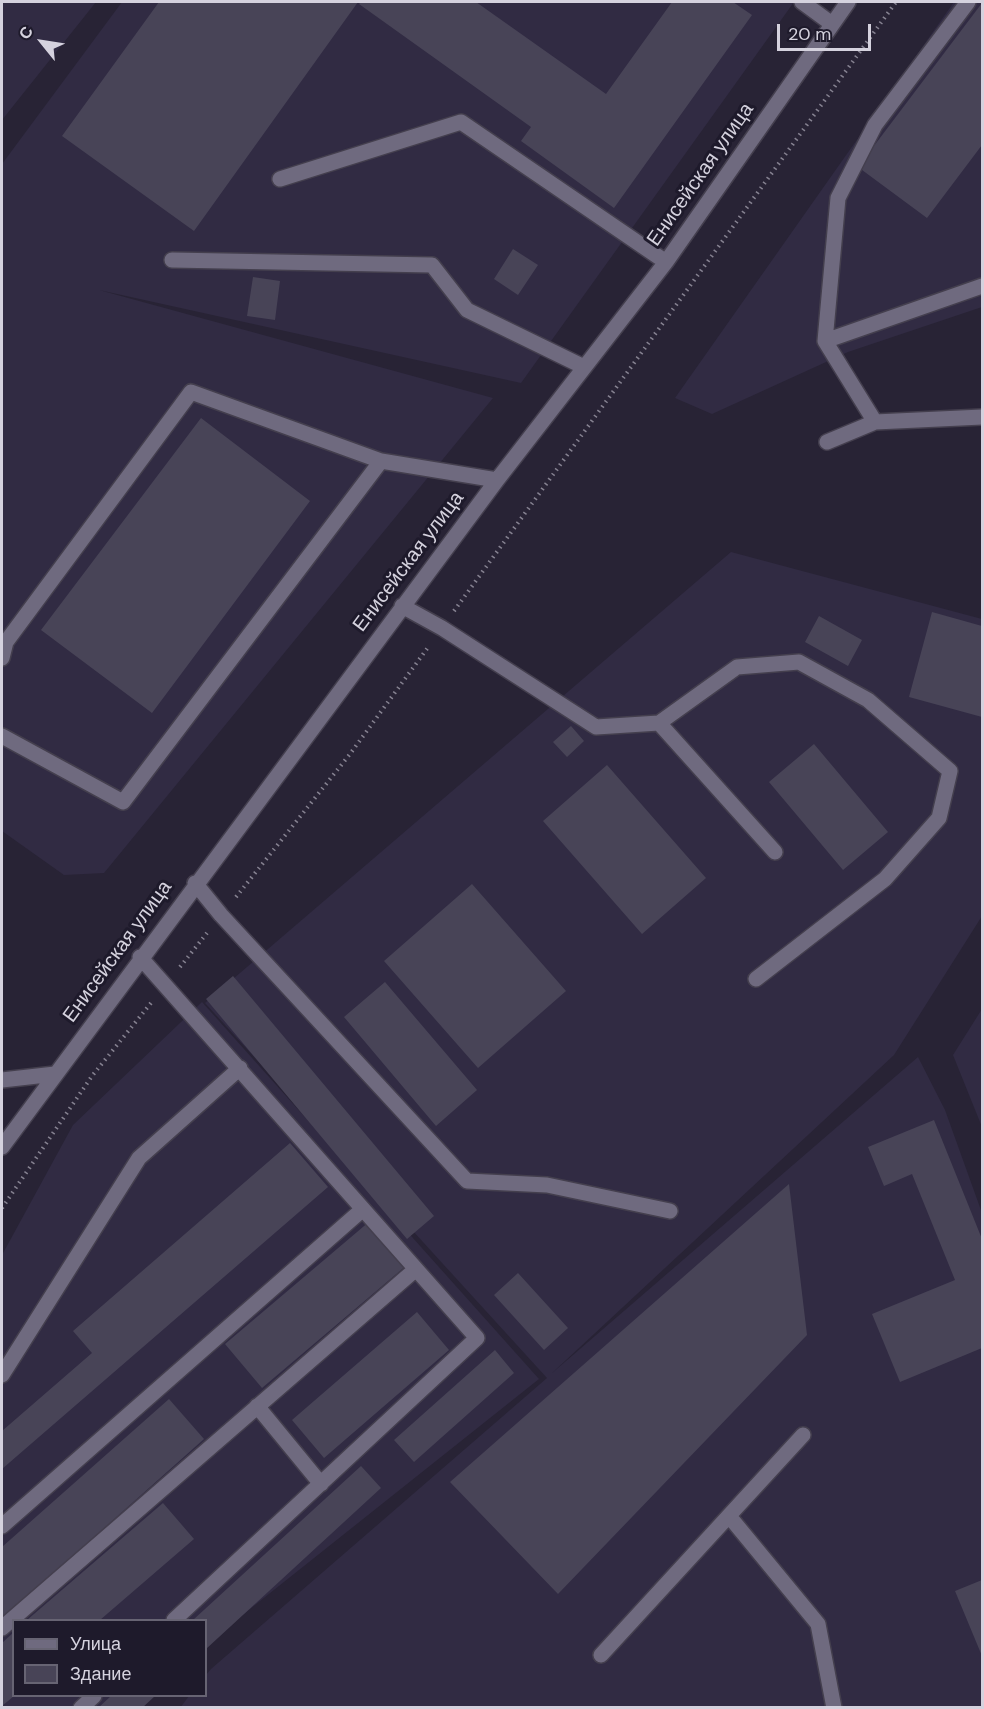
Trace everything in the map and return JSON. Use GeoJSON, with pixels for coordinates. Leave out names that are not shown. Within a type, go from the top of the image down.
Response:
{"type":"FeatureCollection","features":[{"type":"Feature","properties":{"kind":"street"},"geometry":{"type":"LineString","coordinates":[[802,2],[832,24]]}},
{"type":"Feature","properties":{"kind":"street","name":"Енисейская улица"},"geometry":{"type":"LineString","coordinates":[[2,1147],[140,957],[496,480],[666,262],[848,2]]}},
{"type":"Feature","properties":{"kind":"street"},"geometry":{"type":"LineString","coordinates":[[874,422],[825,341],[838,198],[875,125],[968,2]]}},
{"type":"Feature","properties":{"kind":"street"},"geometry":{"type":"LineString","coordinates":[[280,179],[461,122],[666,262]]}},
{"type":"Feature","properties":{"kind":"street"},"geometry":{"type":"LineString","coordinates":[[172,260],[432,265],[467,310],[584,367]]}},
{"type":"Feature","properties":{"kind":"street"},"geometry":{"type":"LineString","coordinates":[[825,341],[982,286]]}},
{"type":"Feature","properties":{"kind":"street"},"geometry":{"type":"LineString","coordinates":[[2,658],[6,642],[191,392],[381,461],[496,480]]}},
{"type":"Feature","properties":{"kind":"street"},"geometry":{"type":"LineString","coordinates":[[827,442],[874,422],[982,417]]}},
{"type":"Feature","properties":{"kind":"street"},"geometry":{"type":"LineString","coordinates":[[2,736],[123,802],[381,461]]}},
{"type":"Feature","properties":{"kind":"street"},"geometry":{"type":"LineString","coordinates":[[402,606],[442,628],[596,727],[659,723],[737,666],[800,662],[868,700],[950,771],[939,818],[885,879],[756,979]]}},
{"type":"Feature","properties":{"kind":"street"},"geometry":{"type":"LineString","coordinates":[[659,723],[775,852]]}},
{"type":"Feature","properties":{"kind":"street"},"geometry":{"type":"LineString","coordinates":[[195,883],[221,915],[467,1181],[547,1185],[670,1211]]}},
{"type":"Feature","properties":{"kind":"street"},"geometry":{"type":"LineString","coordinates":[[140,957],[477,1338],[175,1619]]}},
{"type":"Feature","properties":{"kind":"street"},"geometry":{"type":"LineString","coordinates":[[2,1375],[139,1158],[240,1068]]}},
{"type":"Feature","properties":{"kind":"street"},"geometry":{"type":"LineString","coordinates":[[2,1080],[55,1074]]}},
{"type":"Feature","properties":{"kind":"street"},"geometry":{"type":"LineString","coordinates":[[2,1526],[363,1209]]}},
{"type":"Feature","properties":{"kind":"street"},"geometry":{"type":"LineString","coordinates":[[12,1619],[416,1269]]}},
{"type":"Feature","properties":{"kind":"street"},"geometry":{"type":"LineString","coordinates":[[257,1406],[321,1484]]}},
{"type":"Feature","properties":{"kind":"street"},"geometry":{"type":"LineString","coordinates":[[602,1655],[803,1435]]}},
{"type":"Feature","properties":{"kind":"street"},"geometry":{"type":"LineString","coordinates":[[729,1516],[818,1624],[834,1707]]}},
{"type":"Feature","properties":{"kind":"shaded area"},"geometry":{"type":"Polygon","coordinates":[[[2,2],[96,2],[2,120],[2,2]]]}},
{"type":"Feature","properties":{"kind":"shaded area"},"geometry":{"type":"Polygon","coordinates":[[[122,2],[794,2],[521,383],[99,290],[493,398],[104,873],[64,875],[2,831],[2,164],[122,2]]]}},
{"type":"Feature","properties":{"kind":"shaded area"},"geometry":{"type":"Polygon","coordinates":[[[954,2],[982,2],[982,307],[848,352],[712,414],[675,398],[954,2]]]}},
{"type":"Feature","properties":{"kind":"shaded area"},"geometry":{"type":"Polygon","coordinates":[[[731,552],[982,619],[982,916],[894,1055],[551,1374],[918,1057],[945,1110],[982,1213],[982,1707],[180,1708],[188,1697],[207,1697],[207,1674],[211,1669],[547,1378],[205,1003],[731,552]]]}},
{"type":"Feature","properties":{"kind":"shaded area"},"geometry":{"type":"Polygon","coordinates":[[[202,1002],[539,1379],[207,1643],[207,1619],[12,1619],[12,1697],[140,1697],[127,1707],[2,1707],[2,1255],[73,1125],[202,1002]]]}},
{"type":"Feature","properties":{"kind":"shaded area"},"geometry":{"type":"Polygon","coordinates":[[[982,1009],[982,1127],[953,1055],[982,1009]]]}},
{"type":"Feature","properties":{"kind":"building"},"geometry":{"type":"Polygon","coordinates":[[[159,2],[358,2],[194,231],[62,136],[159,2]]]}},
{"type":"Feature","properties":{"kind":"building"},"geometry":{"type":"Polygon","coordinates":[[[361,2],[476,2],[606,94],[672,2],[733,2],[752,15],[614,208],[521,141],[531,127],[359,4],[361,2]]]}},
{"type":"Feature","properties":{"kind":"building"},"geometry":{"type":"Polygon","coordinates":[[[982,3],[982,145],[927,218],[858,167],[982,3]]]}},
{"type":"Feature","properties":{"kind":"building"},"geometry":{"type":"Polygon","coordinates":[[[513,249],[538,265],[518,295],[494,279],[513,249]]]}},
{"type":"Feature","properties":{"kind":"building"},"geometry":{"type":"Polygon","coordinates":[[[253,277],[280,281],[275,320],[247,316],[253,277]]]}},
{"type":"Feature","properties":{"kind":"building"},"geometry":{"type":"Polygon","coordinates":[[[201,418],[310,501],[152,713],[41,630],[201,418]]]}},
{"type":"Feature","properties":{"kind":"building"},"geometry":{"type":"Polygon","coordinates":[[[932,612],[982,626],[982,717],[909,697],[932,612]]]}},
{"type":"Feature","properties":{"kind":"building"},"geometry":{"type":"Polygon","coordinates":[[[819,616],[862,640],[848,666],[805,642],[819,616]]]}},
{"type":"Feature","properties":{"kind":"building"},"geometry":{"type":"Polygon","coordinates":[[[571,726],[584,741],[567,757],[553,742],[571,726]]]}},
{"type":"Feature","properties":{"kind":"building"},"geometry":{"type":"Polygon","coordinates":[[[814,744],[888,832],[843,870],[769,782],[814,744]]]}},
{"type":"Feature","properties":{"kind":"building"},"geometry":{"type":"Polygon","coordinates":[[[607,765],[706,878],[642,934],[543,821],[607,765]]]}},
{"type":"Feature","properties":{"kind":"building"},"geometry":{"type":"Polygon","coordinates":[[[472,884],[566,991],[478,1068],[384,961],[472,884]]]}},
{"type":"Feature","properties":{"kind":"building"},"geometry":{"type":"Polygon","coordinates":[[[233,976],[434,1216],[407,1239],[206,999],[233,976]]]}},
{"type":"Feature","properties":{"kind":"building"},"geometry":{"type":"Polygon","coordinates":[[[385,982],[477,1090],[436,1126],[344,1017],[385,982]]]}},
{"type":"Feature","properties":{"kind":"building"},"geometry":{"type":"Polygon","coordinates":[[[934,1120],[982,1239],[982,1348],[900,1382],[872,1314],[955,1280],[912,1174],[884,1186],[868,1147],[934,1120]]]}},
{"type":"Feature","properties":{"kind":"building"},"geometry":{"type":"Polygon","coordinates":[[[290,1143],[328,1187],[2,1469],[2,1431],[92,1353],[73,1331],[290,1143]]]}},
{"type":"Feature","properties":{"kind":"building"},"geometry":{"type":"Polygon","coordinates":[[[789,1184],[807,1335],[558,1594],[450,1482],[789,1184]]]}},
{"type":"Feature","properties":{"kind":"building"},"geometry":{"type":"Polygon","coordinates":[[[370,1221],[407,1265],[262,1388],[225,1344],[370,1221]]]}},
{"type":"Feature","properties":{"kind":"building"},"geometry":{"type":"Polygon","coordinates":[[[518,1273],[568,1328],[544,1350],[494,1295],[518,1273]]]}},
{"type":"Feature","properties":{"kind":"building"},"geometry":{"type":"Polygon","coordinates":[[[417,1312],[449,1350],[324,1458],[292,1420],[417,1312]]]}},
{"type":"Feature","properties":{"kind":"building"},"geometry":{"type":"Polygon","coordinates":[[[495,1350],[514,1373],[414,1462],[394,1440],[495,1350]]]}},
{"type":"Feature","properties":{"kind":"building"},"geometry":{"type":"Polygon","coordinates":[[[169,1399],[204,1439],[2,1619],[2,1547],[169,1399]]]}},
{"type":"Feature","properties":{"kind":"building"},"geometry":{"type":"Polygon","coordinates":[[[361,1466],[381,1488],[207,1648],[207,1619],[194,1619],[361,1466]]]}},
{"type":"Feature","properties":{"kind":"building"},"geometry":{"type":"Polygon","coordinates":[[[163,1503],[194,1539],[101,1619],[28,1619],[163,1503]]]}},
{"type":"Feature","properties":{"kind":"building"},"geometry":{"type":"Polygon","coordinates":[[[982,1580],[982,1656],[955,1591],[982,1580]]]}},
{"type":"Feature","properties":{"kind":"building"},"geometry":{"type":"Polygon","coordinates":[[[12,1634],[13,1697],[2,1706],[2,1643],[12,1634]]]}},
{"type":"Feature","properties":{"kind":"building"},"geometry":{"type":"Polygon","coordinates":[[[110,1697],[154,1697],[142,1708],[98,1708],[110,1697]]]}}]}
